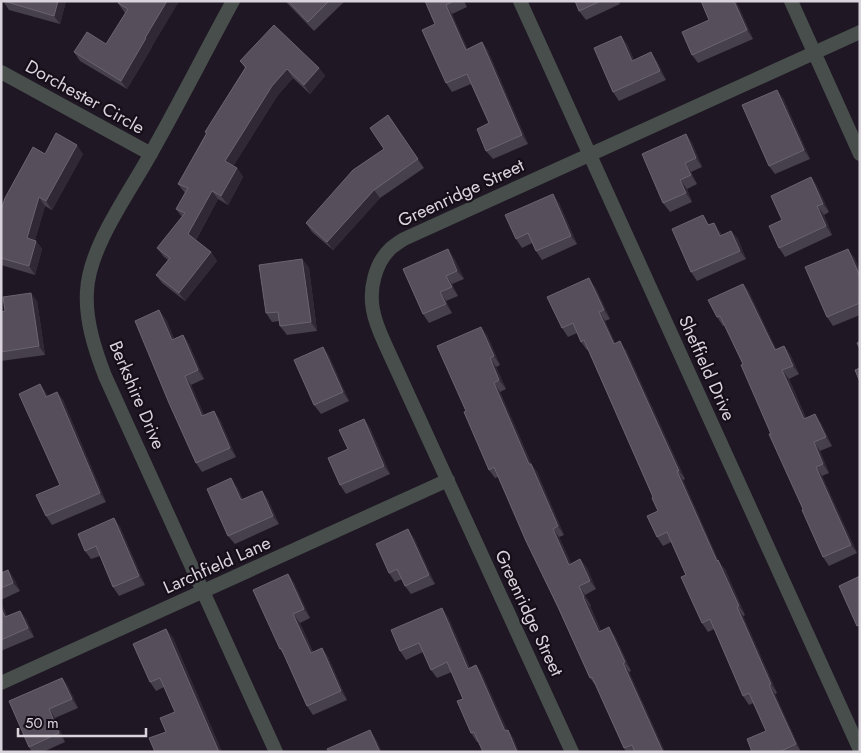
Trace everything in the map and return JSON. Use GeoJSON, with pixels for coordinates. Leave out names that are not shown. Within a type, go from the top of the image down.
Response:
{"type":"FeatureCollection","features":[{"type":"Feature","properties":{"kind":"street","name":"Berkshire Drive"},"geometry":{"type":"LineString","coordinates":[[233,1],[102,240],[89,279],[87,300],[92,338],[105,376],[276,752]]}},
{"type":"Feature","properties":{"kind":"street","name":"Sheffield Drive"},"geometry":{"type":"LineString","coordinates":[[520,1],[860,750]]}},
{"type":"Feature","properties":{"kind":"street"},"geometry":{"type":"LineString","coordinates":[[791,1],[860,154]]}},
{"type":"Feature","properties":{"kind":"street","name":"Greenridge Street"},"geometry":{"type":"LineString","coordinates":[[572,752],[378,328],[372,302],[372,286],[376,271],[391,248],[404,239],[860,32]]}},
{"type":"Feature","properties":{"kind":"street","name":"Dorchester Circle"},"geometry":{"type":"LineString","coordinates":[[1,72],[150,154]]}},
{"type":"Feature","properties":{"kind":"street","name":"Larchfield Lane"},"geometry":{"type":"LineString","coordinates":[[1,683],[448,480]]}},
{"type":"Feature","properties":{"kind":"building"},"geometry":{"type":"Polygon","coordinates":[[[4,1],[58,1],[54,16],[4,1]]]}},
{"type":"Feature","properties":{"kind":"building"},"geometry":{"type":"Polygon","coordinates":[[[120,1],[167,1],[121,81],[74,52],[87,32],[106,44],[128,9],[118,3],[120,1]]]}},
{"type":"Feature","properties":{"kind":"building"},"geometry":{"type":"Polygon","coordinates":[[[288,1],[329,1],[308,22],[288,1]]]}},
{"type":"Feature","properties":{"kind":"building"},"geometry":{"type":"Polygon","coordinates":[[[425,1],[454,1],[446,5],[466,50],[482,42],[522,135],[486,151],[477,129],[489,123],[467,74],[446,83],[422,30],[435,24],[425,1]]]}},
{"type":"Feature","properties":{"kind":"building"},"geometry":{"type":"Polygon","coordinates":[[[575,1],[601,1],[579,11],[575,1]]]}},
{"type":"Feature","properties":{"kind":"building"},"geometry":{"type":"Polygon","coordinates":[[[701,1],[734,1],[747,30],[692,55],[682,32],[709,20],[701,1]]]}},
{"type":"Feature","properties":{"kind":"building"},"geometry":{"type":"Polygon","coordinates":[[[274,25],[319,68],[304,85],[287,69],[272,86],[225,161],[237,168],[221,196],[212,191],[188,234],[211,252],[179,293],[156,275],[170,258],[157,248],[185,213],[176,209],[188,188],[178,184],[207,133],[205,132],[246,67],[240,61],[274,25]]]}},
{"type":"Feature","properties":{"kind":"building"},"geometry":{"type":"Polygon","coordinates":[[[621,36],[632,61],[651,52],[660,71],[613,92],[594,48],[621,36]]]}},
{"type":"Feature","properties":{"kind":"building"},"geometry":{"type":"Polygon","coordinates":[[[777,90],[804,150],[769,166],[742,105],[777,90]]]}},
{"type":"Feature","properties":{"kind":"building"},"geometry":{"type":"Polygon","coordinates":[[[388,115],[418,159],[374,190],[327,242],[306,223],[353,170],[384,149],[370,128],[388,115]]]}},
{"type":"Feature","properties":{"kind":"building"},"geometry":{"type":"Polygon","coordinates":[[[56,133],[77,145],[46,201],[39,197],[27,238],[36,241],[29,266],[1,258],[1,210],[5,198],[33,147],[45,154],[56,133]]]}},
{"type":"Feature","properties":{"kind":"building"},"geometry":{"type":"Polygon","coordinates":[[[686,134],[696,158],[685,163],[691,175],[680,180],[686,193],[663,203],[642,154],[686,134]]]}},
{"type":"Feature","properties":{"kind":"building"},"geometry":{"type":"Polygon","coordinates":[[[811,177],[823,204],[817,206],[826,226],[779,248],[769,226],[782,220],[771,196],[811,177]]]}},
{"type":"Feature","properties":{"kind":"building"},"geometry":{"type":"Polygon","coordinates":[[[553,194],[571,236],[536,251],[528,233],[516,239],[505,215],[553,194]]]}},
{"type":"Feature","properties":{"kind":"building"},"geometry":{"type":"Polygon","coordinates":[[[703,215],[708,225],[714,223],[720,236],[731,231],[740,251],[691,272],[672,229],[703,215]]]}},
{"type":"Feature","properties":{"kind":"building"},"geometry":{"type":"Polygon","coordinates":[[[448,249],[457,271],[446,276],[452,287],[440,292],[446,304],[423,314],[403,269],[448,249]]]}},
{"type":"Feature","properties":{"kind":"building"},"geometry":{"type":"Polygon","coordinates":[[[848,249],[860,276],[860,303],[827,317],[805,267],[848,249]]]}},
{"type":"Feature","properties":{"kind":"building"},"geometry":{"type":"Polygon","coordinates":[[[302,259],[311,322],[280,326],[278,312],[266,313],[259,265],[302,259]]]}},
{"type":"Feature","properties":{"kind":"building"},"geometry":{"type":"Polygon","coordinates":[[[589,278],[604,310],[599,312],[614,344],[620,341],[679,471],[677,471],[717,561],[739,606],[737,607],[771,684],[769,685],[796,744],[779,752],[752,752],[747,739],[766,731],[749,693],[743,696],[710,619],[702,623],[681,577],[686,575],[667,532],[657,537],[647,516],[658,511],[653,497],[584,340],[581,342],[573,323],[562,328],[547,297],[589,278]]]}},
{"type":"Feature","properties":{"kind":"building"},"geometry":{"type":"Polygon","coordinates":[[[743,284],[775,350],[784,346],[793,366],[782,370],[804,419],[815,414],[826,437],[814,442],[823,464],[816,467],[851,545],[823,557],[769,434],[771,434],[741,365],[743,364],[720,316],[717,317],[708,300],[743,284]]]}},
{"type":"Feature","properties":{"kind":"building"},"geometry":{"type":"Polygon","coordinates":[[[31,293],[39,346],[1,352],[1,312],[5,311],[3,297],[31,293]]]}},
{"type":"Feature","properties":{"kind":"building"},"geometry":{"type":"Polygon","coordinates":[[[159,310],[172,340],[183,335],[198,370],[185,376],[202,416],[214,411],[230,448],[196,463],[135,321],[159,310]]]}},
{"type":"Feature","properties":{"kind":"building"},"geometry":{"type":"Polygon","coordinates":[[[481,327],[494,356],[490,358],[499,380],[494,383],[558,526],[553,529],[569,565],[580,559],[590,581],[579,586],[583,597],[599,632],[609,627],[663,752],[635,752],[632,745],[624,748],[526,541],[494,467],[489,470],[464,412],[466,411],[437,346],[481,327]]]}},
{"type":"Feature","properties":{"kind":"building"},"geometry":{"type":"Polygon","coordinates":[[[323,347],[343,392],[314,405],[294,360],[323,347]]]}},
{"type":"Feature","properties":{"kind":"building"},"geometry":{"type":"Polygon","coordinates":[[[860,368],[860,382],[855,370],[860,368]]]}},
{"type":"Feature","properties":{"kind":"building"},"geometry":{"type":"Polygon","coordinates":[[[40,384],[46,397],[57,392],[100,493],[46,516],[36,495],[60,485],[19,394],[40,384]]]}},
{"type":"Feature","properties":{"kind":"building"},"geometry":{"type":"Polygon","coordinates":[[[364,419],[384,466],[340,485],[328,458],[348,449],[339,430],[364,419]]]}},
{"type":"Feature","properties":{"kind":"building"},"geometry":{"type":"Polygon","coordinates":[[[231,478],[241,500],[262,491],[273,516],[228,536],[207,489],[231,478]]]}},
{"type":"Feature","properties":{"kind":"building"},"geometry":{"type":"Polygon","coordinates":[[[114,518],[139,576],[113,587],[96,546],[85,551],[78,534],[114,518]]]}},
{"type":"Feature","properties":{"kind":"building"},"geometry":{"type":"Polygon","coordinates":[[[408,529],[429,575],[405,586],[397,569],[389,573],[376,544],[408,529]]]}},
{"type":"Feature","properties":{"kind":"building"},"geometry":{"type":"Polygon","coordinates":[[[8,570],[13,583],[1,588],[1,573],[8,570]]]}},
{"type":"Feature","properties":{"kind":"building"},"geometry":{"type":"Polygon","coordinates":[[[288,574],[304,609],[293,614],[311,653],[322,648],[341,691],[307,706],[253,590],[288,574]]]}},
{"type":"Feature","properties":{"kind":"building"},"geometry":{"type":"Polygon","coordinates":[[[860,576],[860,625],[857,626],[839,586],[860,576]]]}},
{"type":"Feature","properties":{"kind":"building"},"geometry":{"type":"Polygon","coordinates":[[[1,608],[5,617],[20,611],[28,628],[1,640],[1,608]]]}},
{"type":"Feature","properties":{"kind":"building"},"geometry":{"type":"Polygon","coordinates":[[[442,608],[468,669],[476,665],[505,731],[508,730],[517,752],[483,752],[474,732],[471,733],[457,701],[463,699],[447,662],[431,670],[419,643],[400,651],[391,630],[442,608]]]}},
{"type":"Feature","properties":{"kind":"building"},"geometry":{"type":"Polygon","coordinates":[[[166,629],[219,752],[155,752],[149,738],[166,732],[160,718],[175,712],[160,678],[150,682],[133,644],[166,629]]]}},
{"type":"Feature","properties":{"kind":"building"},"geometry":{"type":"Polygon","coordinates":[[[62,678],[72,699],[49,709],[59,733],[29,747],[9,701],[62,678]]]}},
{"type":"Feature","properties":{"kind":"building"},"geometry":{"type":"Polygon","coordinates":[[[370,730],[380,752],[329,752],[327,749],[370,730]]]}}]}
